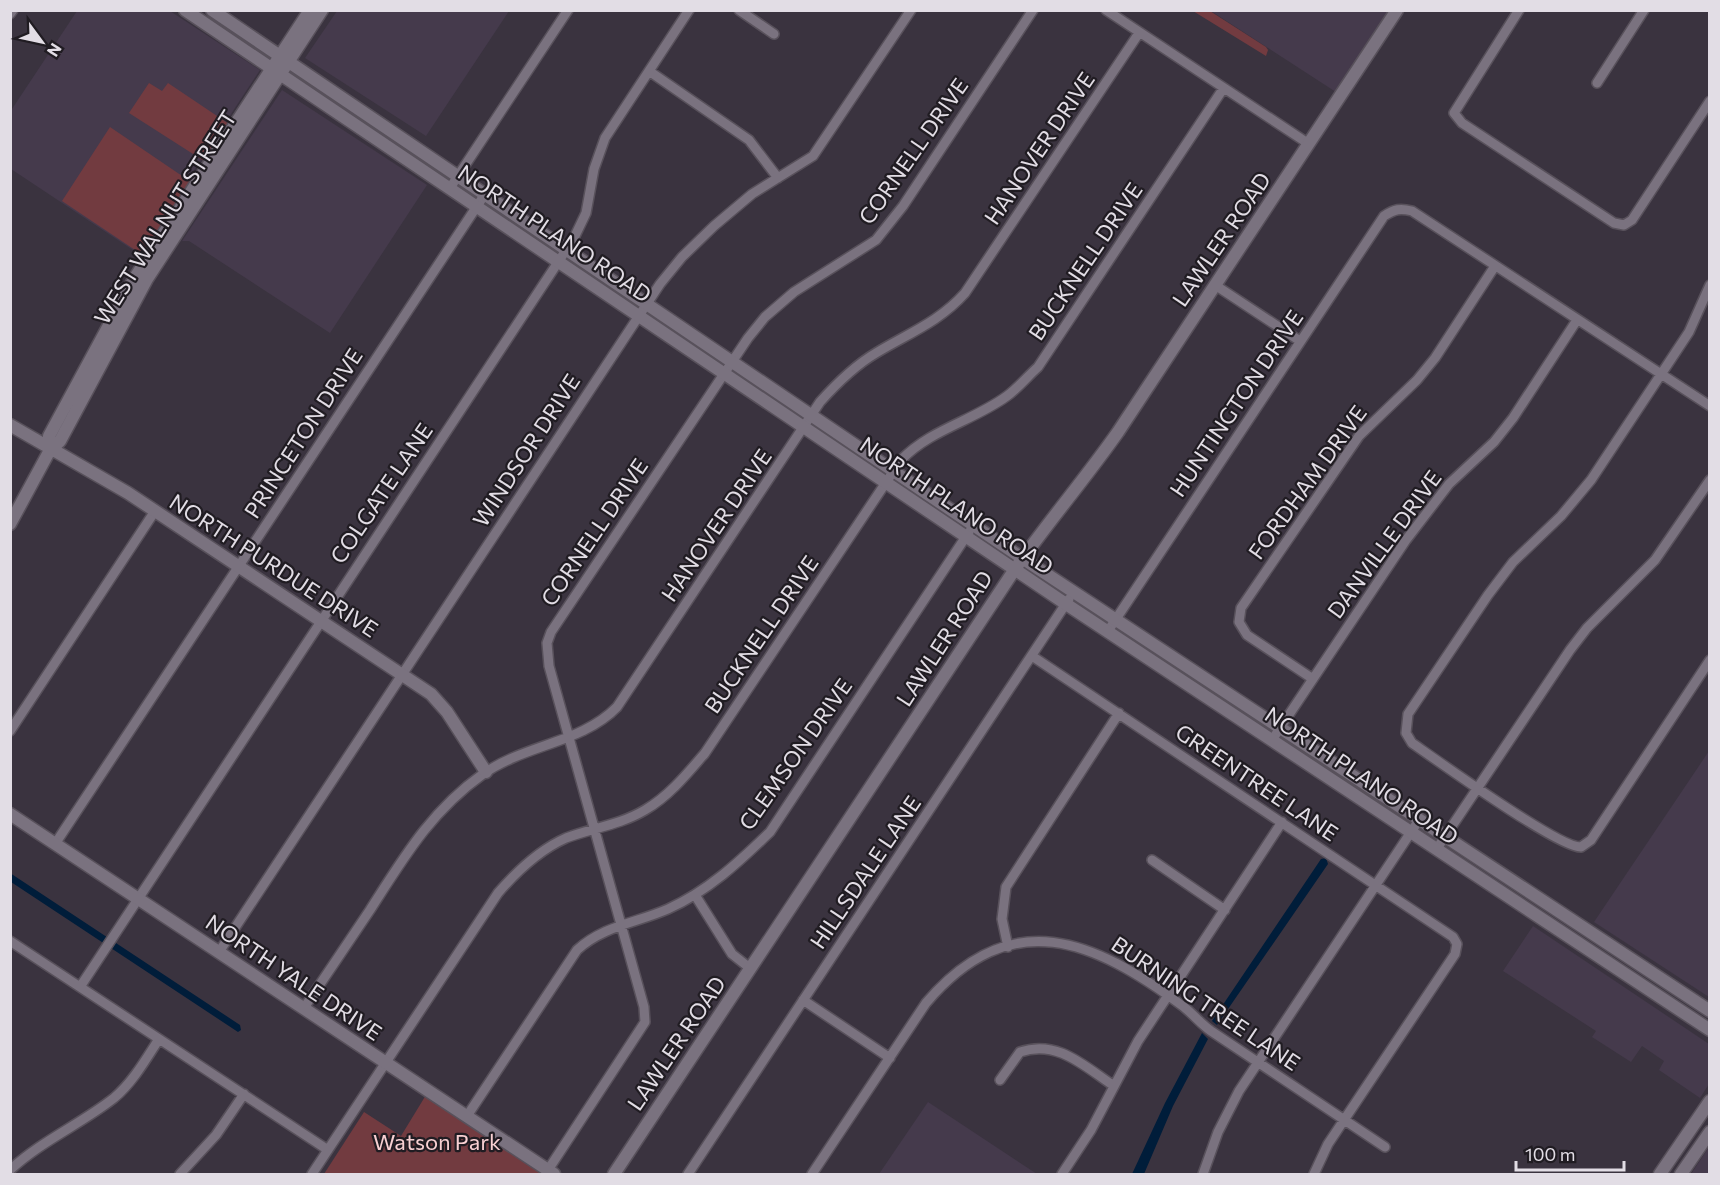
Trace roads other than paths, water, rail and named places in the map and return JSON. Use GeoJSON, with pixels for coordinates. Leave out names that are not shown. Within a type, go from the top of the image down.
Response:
{"type":"FeatureCollection","features":[{"type":"Feature","properties":{"kind":"main road","name":"NORTH PLANO ROAD"},"geometry":{"type":"LineString","coordinates":[[185,10],[559,261],[643,310]]}},
{"type":"Feature","properties":{"kind":"main road","name":"NORTH PLANO ROAD"},"geometry":{"type":"LineString","coordinates":[[212,10],[566,250],[643,310],[727,367],[805,427],[885,482],[966,536],[1074,591],[1710,1011]]}},
{"type":"Feature","properties":{"kind":"main road"},"geometry":{"type":"LineString","coordinates":[[284,59],[310,10]]}},
{"type":"Feature","properties":{"kind":"main road","name":"WEST WALNUT STREET"},"geometry":{"type":"LineString","coordinates":[[10,524],[50,450],[60,441],[147,279],[276,71],[322,10]]}},
{"type":"Feature","properties":{"kind":"main road","name":"LAWLER ROAD"},"geometry":{"type":"LineString","coordinates":[[614,1174],[1019,564],[1055,513],[1078,488],[1397,10]]}},
{"type":"Feature","properties":{"kind":"main road"},"geometry":{"type":"LineString","coordinates":[[364,113],[366,132],[375,129],[410,143]]}},
{"type":"Feature","properties":{"kind":"main road","name":"NORTH PLANO ROAD"},"geometry":{"type":"LineString","coordinates":[[727,367],[812,415],[894,470],[974,525],[1066,604],[1710,1030]]}},
{"type":"Feature","properties":{"kind":"main road","name":"NORTH PURDUE DRIVE"},"geometry":{"type":"LineString","coordinates":[[10,425],[155,511],[431,694],[447,712],[486,772]]}},
{"type":"Feature","properties":{"kind":"main road","name":"NORTH YALE DRIVE"},"geometry":{"type":"LineString","coordinates":[[10,814],[551,1172]]}},
{"type":"Feature","properties":{"kind":"main road"},"geometry":{"type":"LineString","coordinates":[[1660,1174],[1710,1101]]}},
{"type":"Feature","properties":{"kind":"main road"},"geometry":{"type":"LineString","coordinates":[[1690,1130],[1689,1147],[1677,1164],[1677,1169],[1682,1174],[1710,1132]]}},
{"type":"Feature","properties":{"kind":"street"},"geometry":{"type":"LineString","coordinates":[[450,188],[568,10]]}},
{"type":"Feature","properties":{"kind":"street","name":"COLGATE LANE"},"geometry":{"type":"LineString","coordinates":[[80,987],[566,250],[586,213],[594,169],[605,138],[689,10]]}},
{"type":"Feature","properties":{"kind":"street"},"geometry":{"type":"LineString","coordinates":[[739,10],[774,34]]}},
{"type":"Feature","properties":{"kind":"street","name":"WINDSOR DRIVE"},"geometry":{"type":"LineString","coordinates":[[219,952],[643,310],[682,257],[714,226],[752,194],[804,163],[821,146],[911,10]]}},
{"type":"Feature","properties":{"kind":"street","name":"CORNELL DRIVE"},"geometry":{"type":"LineString","coordinates":[[551,1172],[645,1022],[644,1007],[547,656],[551,632],[727,367],[765,317],[794,292],[876,240],[903,206],[1033,10]]}},
{"type":"Feature","properties":{"kind":"street"},"geometry":{"type":"LineString","coordinates":[[1106,10],[1309,144]]}},
{"type":"Feature","properties":{"kind":"street"},"geometry":{"type":"LineString","coordinates":[[1519,10],[1454,113],[1462,123],[1614,223],[1624,225],[1632,220],[1710,101]]}},
{"type":"Feature","properties":{"kind":"street"},"geometry":{"type":"LineString","coordinates":[[1597,83],[1644,10]]}},
{"type":"Feature","properties":{"kind":"street","name":"HANOVER DRIVE"},"geometry":{"type":"LineString","coordinates":[[304,1008],[429,822],[463,789],[486,772],[520,753],[569,737],[605,720],[617,707],[812,415],[840,380],[876,353],[937,320],[965,293],[1139,33]]}},
{"type":"Feature","properties":{"kind":"street"},"geometry":{"type":"LineString","coordinates":[[649,71],[749,140],[778,178]]}},
{"type":"Feature","properties":{"kind":"street","name":"BUCKNELL DRIVE"},"geometry":{"type":"LineString","coordinates":[[312,1174],[498,893],[519,868],[566,838],[594,830],[645,810],[682,780],[705,753],[894,470],[915,446],[1007,396],[1038,367],[1223,88]]}},
{"type":"Feature","properties":{"kind":"street","name":"PRINCETON DRIVE"},"geometry":{"type":"LineString","coordinates":[[55,844],[485,194]]}},
{"type":"Feature","properties":{"kind":"street","name":"HUNTINGTON DRIVE"},"geometry":{"type":"LineString","coordinates":[[1108,631],[1384,216],[1400,208],[1412,211],[1495,266]]}},
{"type":"Feature","properties":{"kind":"street"},"geometry":{"type":"LineString","coordinates":[[1495,266],[1710,406]]}},
{"type":"Feature","properties":{"kind":"street","name":"FORDHAM DRIVE"},"geometry":{"type":"LineString","coordinates":[[1313,679],[1247,635],[1239,622],[1241,608],[1359,436],[1417,380],[1435,358],[1495,266]]}},
{"type":"Feature","properties":{"kind":"street"},"geometry":{"type":"LineString","coordinates":[[1215,285],[1300,341]]}},
{"type":"Feature","properties":{"kind":"street"},"geometry":{"type":"LineString","coordinates":[[1710,285],[1689,332],[1591,480],[1561,516],[1513,562],[1488,595],[1408,714],[1406,733],[1412,743],[1479,788],[1562,842],[1581,848],[1592,840],[1710,660]]}},
{"type":"Feature","properties":{"kind":"street","name":"DANVILLE DRIVE"},"geometry":{"type":"LineString","coordinates":[[1272,740],[1406,540],[1449,484],[1494,442],[1513,418],[1577,320]]}},
{"type":"Feature","properties":{"kind":"street"},"geometry":{"type":"LineString","coordinates":[[1436,850],[1570,650],[1587,628],[1655,560],[1710,480]]}},
{"type":"Feature","properties":{"kind":"street"},"geometry":{"type":"LineString","coordinates":[[10,731],[155,511]]}},
{"type":"Feature","properties":{"kind":"street","name":"CLEMSON DRIVE"},"geometry":{"type":"LineString","coordinates":[[467,1116],[577,950],[602,931],[669,908],[695,895],[733,867],[770,832],[974,525]]}},
{"type":"Feature","properties":{"kind":"street","name":"HILLSDALE LANE"},"geometry":{"type":"LineString","coordinates":[[688,1174],[1074,591]]}},
{"type":"Feature","properties":{"kind":"street","name":"GREENTREE LANE"},"geometry":{"type":"LineString","coordinates":[[1032,656],[1376,884],[1448,933],[1457,944],[1455,954],[1344,1119]]}},
{"type":"Feature","properties":{"kind":"street"},"geometry":{"type":"LineString","coordinates":[[1008,946],[1002,919],[1006,887],[1119,713]]}},
{"type":"Feature","properties":{"kind":"street"},"geometry":{"type":"LineString","coordinates":[[1203,1174],[1218,1132],[1257,1062],[1419,820]]}},
{"type":"Feature","properties":{"kind":"street"},"geometry":{"type":"LineString","coordinates":[[1062,1174],[1091,1130],[1167,996],[1282,822]]}},
{"type":"Feature","properties":{"kind":"street"},"geometry":{"type":"LineString","coordinates":[[1152,860],[1225,910]]}},
{"type":"Feature","properties":{"kind":"street"},"geometry":{"type":"LineString","coordinates":[[695,895],[732,954],[751,969]]}},
{"type":"Feature","properties":{"kind":"street"},"geometry":{"type":"LineString","coordinates":[[10,941],[328,1150]]}},
{"type":"Feature","properties":{"kind":"street","name":"BURNING TREE LANE"},"geometry":{"type":"LineString","coordinates":[[812,1174],[926,1003],[948,978],[977,958],[1008,946],[1047,941],[1084,947],[1102,954],[1167,996],[1202,1025],[1385,1147]]}},
{"type":"Feature","properties":{"kind":"street"},"geometry":{"type":"LineString","coordinates":[[803,1000],[890,1058]]}},
{"type":"Feature","properties":{"kind":"street"},"geometry":{"type":"LineString","coordinates":[[10,1170],[41,1146],[116,1096],[137,1073],[159,1039]]}},
{"type":"Feature","properties":{"kind":"street"},"geometry":{"type":"LineString","coordinates":[[1000,1080],[1020,1052],[1044,1047],[1065,1053],[1114,1086]]}},
{"type":"Feature","properties":{"kind":"street"},"geometry":{"type":"LineString","coordinates":[[180,1174],[216,1135],[244,1094]]}},
{"type":"Feature","properties":{"kind":"street"},"geometry":{"type":"LineString","coordinates":[[1314,1174],[1328,1144],[1344,1119]]}},
{"type":"Feature","properties":{"kind":"water"},"geometry":{"type":"Polygon","coordinates":[[[1326,858],[1328,864],[1217,1025],[1212,1021],[1321,859],[1326,858]]]}},
{"type":"Feature","properties":{"kind":"water"},"geometry":{"type":"Polygon","coordinates":[[[10,873],[240,1025],[241,1030],[238,1032],[11,882],[10,873]]]}},
{"type":"Feature","properties":{"kind":"water"},"geometry":{"type":"Polygon","coordinates":[[[1202,1033],[1208,1039],[1173,1106],[1144,1174],[1132,1174],[1165,1103],[1202,1033]]]}},
{"type":"Feature","properties":{"kind":"park label","name":"Watson Park"},"geometry":{"type":"Point","coordinates":[437,1141]}}]}
